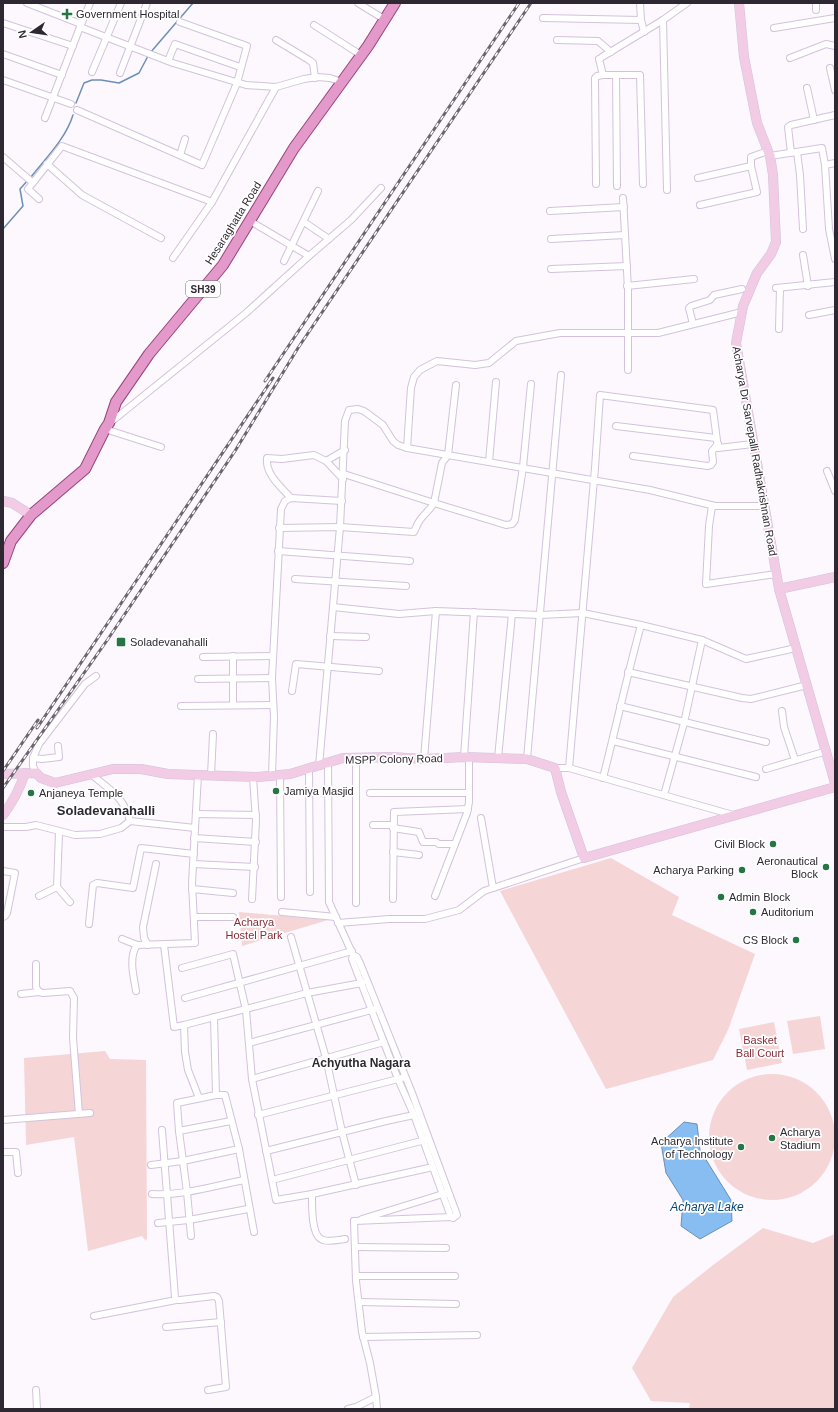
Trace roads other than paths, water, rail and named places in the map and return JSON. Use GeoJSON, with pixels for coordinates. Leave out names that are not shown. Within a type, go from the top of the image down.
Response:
{"type":"FeatureCollection","features":[{"type":"Feature","properties":{"kind":"main road","name":"Hesaraghatta Road"},"geometry":{"type":"LineString","coordinates":[[3,563],[11,541],[31,515],[85,469],[107,426],[116,402],[149,354],[223,265],[294,148],[361,55],[395,3]]}},
{"type":"Feature","properties":{"kind":"street"},"geometry":{"type":"LineString","coordinates":[[27,3],[107,38],[168,61],[237,83],[276,87],[304,79],[315,78],[330,78],[342,82]]}},
{"type":"Feature","properties":{"kind":"street"},"geometry":{"type":"LineString","coordinates":[[45,118],[90,3]]}},
{"type":"Feature","properties":{"kind":"street"},"geometry":{"type":"LineString","coordinates":[[92,72],[121,3]]}},
{"type":"Feature","properties":{"kind":"street"},"geometry":{"type":"LineString","coordinates":[[120,73],[147,3]]}},
{"type":"Feature","properties":{"kind":"street"},"geometry":{"type":"LineString","coordinates":[[358,3],[384,19]]}},
{"type":"Feature","properties":{"kind":"street"},"geometry":{"type":"LineString","coordinates":[[640,3],[641,20],[644,32]]}},
{"type":"Feature","properties":{"kind":"street"},"geometry":{"type":"LineString","coordinates":[[603,75],[601,58],[663,20],[687,3]]}},
{"type":"Feature","properties":{"kind":"street","name":"Acharya Dr Sarvepalli Radhakrishnan Road"},"geometry":{"type":"LineString","coordinates":[[739,3],[745,64],[757,123],[769,154],[773,175],[776,242],[771,254],[757,273],[742,312],[736,343],[779,589],[835,783]]}},
{"type":"Feature","properties":{"kind":"street"},"geometry":{"type":"LineString","coordinates":[[816,3],[816,10]]}},
{"type":"Feature","properties":{"kind":"street"},"geometry":{"type":"LineString","coordinates":[[543,18],[641,20]]}},
{"type":"Feature","properties":{"kind":"street"},"geometry":{"type":"LineString","coordinates":[[774,28],[835,18]]}},
{"type":"Feature","properties":{"kind":"street"},"geometry":{"type":"LineString","coordinates":[[663,20],[667,190]]}},
{"type":"Feature","properties":{"kind":"street"},"geometry":{"type":"LineString","coordinates":[[77,110],[202,165],[237,83],[240,67],[247,46],[180,22]]}},
{"type":"Feature","properties":{"kind":"street"},"geometry":{"type":"LineString","coordinates":[[3,23],[73,46]]}},
{"type":"Feature","properties":{"kind":"street"},"geometry":{"type":"LineString","coordinates":[[314,25],[361,55]]}},
{"type":"Feature","properties":{"kind":"street"},"geometry":{"type":"LineString","coordinates":[[276,40],[313,63],[315,78]]}},
{"type":"Feature","properties":{"kind":"street"},"geometry":{"type":"LineString","coordinates":[[557,40],[598,41],[611,52]]}},
{"type":"Feature","properties":{"kind":"street"},"geometry":{"type":"LineString","coordinates":[[168,61],[175,44],[240,67]]}},
{"type":"Feature","properties":{"kind":"street"},"geometry":{"type":"LineString","coordinates":[[790,58],[826,44],[835,46]]}},
{"type":"Feature","properties":{"kind":"street"},"geometry":{"type":"LineString","coordinates":[[3,54],[62,75]]}},
{"type":"Feature","properties":{"kind":"street"},"geometry":{"type":"LineString","coordinates":[[830,68],[835,90]]}},
{"type":"Feature","properties":{"kind":"street"},"geometry":{"type":"LineString","coordinates":[[596,184],[595,78],[603,75],[639,75],[641,78],[643,184]]}},
{"type":"Feature","properties":{"kind":"street"},"geometry":{"type":"LineString","coordinates":[[616,75],[617,186]]}},
{"type":"Feature","properties":{"kind":"street"},"geometry":{"type":"LineString","coordinates":[[3,80],[71,104]]}},
{"type":"Feature","properties":{"kind":"street"},"geometry":{"type":"LineString","coordinates":[[173,258],[212,202],[276,87]]}},
{"type":"Feature","properties":{"kind":"street"},"geometry":{"type":"LineString","coordinates":[[807,88],[814,120]]}},
{"type":"Feature","properties":{"kind":"street"},"geometry":{"type":"LineString","coordinates":[[803,229],[800,174],[788,127],[790,125],[835,115]]}},
{"type":"Feature","properties":{"kind":"street"},"geometry":{"type":"LineString","coordinates":[[180,155],[185,139]]}},
{"type":"Feature","properties":{"kind":"street"},"geometry":{"type":"LineString","coordinates":[[39,199],[28,189],[32,182],[62,146],[212,202]]}},
{"type":"Feature","properties":{"kind":"street"},"geometry":{"type":"LineString","coordinates":[[700,206],[757,192],[751,166],[751,157],[769,154],[794,153],[822,148],[835,257]]}},
{"type":"Feature","properties":{"kind":"street"},"geometry":{"type":"LineString","coordinates":[[3,157],[32,182]]}},
{"type":"Feature","properties":{"kind":"street"},"geometry":{"type":"LineString","coordinates":[[825,165],[835,163]]}},
{"type":"Feature","properties":{"kind":"street"},"geometry":{"type":"LineString","coordinates":[[47,164],[82,195],[161,238]]}},
{"type":"Feature","properties":{"kind":"street"},"geometry":{"type":"LineString","coordinates":[[698,178],[751,166]]}},
{"type":"Feature","properties":{"kind":"street"},"geometry":{"type":"LineString","coordinates":[[161,447],[107,426],[246,313],[351,220],[381,188]]}},
{"type":"Feature","properties":{"kind":"street"},"geometry":{"type":"LineString","coordinates":[[284,261],[318,191]]}},
{"type":"Feature","properties":{"kind":"street"},"geometry":{"type":"LineString","coordinates":[[623,198],[628,286],[628,370]]}},
{"type":"Feature","properties":{"kind":"street"},"geometry":{"type":"LineString","coordinates":[[550,211],[624,207]]}},
{"type":"Feature","properties":{"kind":"street"},"geometry":{"type":"LineString","coordinates":[[250,221],[309,256]]}},
{"type":"Feature","properties":{"kind":"street"},"geometry":{"type":"LineString","coordinates":[[304,222],[329,240]]}},
{"type":"Feature","properties":{"kind":"street"},"geometry":{"type":"LineString","coordinates":[[551,239],[625,235]]}},
{"type":"Feature","properties":{"kind":"street"},"geometry":{"type":"LineString","coordinates":[[803,255],[808,286]]}},
{"type":"Feature","properties":{"kind":"street"},"geometry":{"type":"LineString","coordinates":[[551,269],[627,266]]}},
{"type":"Feature","properties":{"kind":"street"},"geometry":{"type":"LineString","coordinates":[[628,286],[694,279]]}},
{"type":"Feature","properties":{"kind":"street"},"geometry":{"type":"LineString","coordinates":[[780,329],[778,288],[835,282]]}},
{"type":"Feature","properties":{"kind":"street"},"geometry":{"type":"LineString","coordinates":[[693,324],[689,308],[691,306],[710,300],[714,295],[742,289]]}},
{"type":"Feature","properties":{"kind":"street"},"geometry":{"type":"LineString","coordinates":[[809,315],[835,310]]}},
{"type":"Feature","properties":{"kind":"street"},"geometry":{"type":"LineString","coordinates":[[407,448],[411,388],[414,377],[420,370],[437,361],[474,365],[490,362],[516,341],[560,333],[658,333],[742,312]]}},
{"type":"Feature","properties":{"kind":"street"},"geometry":{"type":"LineString","coordinates":[[527,759],[561,374]]}},
{"type":"Feature","properties":{"kind":"street"},"geometry":{"type":"LineString","coordinates":[[489,462],[496,382]]}},
{"type":"Feature","properties":{"kind":"street"},"geometry":{"type":"LineString","coordinates":[[291,498],[271,476],[267,458],[314,455],[326,461],[343,477],[506,525],[512,524],[515,520],[524,467],[531,384]]}},
{"type":"Feature","properties":{"kind":"street"},"geometry":{"type":"LineString","coordinates":[[279,528],[340,527],[414,532],[419,521],[430,510],[434,503],[442,463],[448,455],[456,385]]}},
{"type":"Feature","properties":{"kind":"street"},"geometry":{"type":"LineString","coordinates":[[569,768],[600,395],[713,410],[718,448],[753,444]]}},
{"type":"Feature","properties":{"kind":"street"},"geometry":{"type":"LineString","coordinates":[[446,1193],[433,1167],[426,1140],[398,1079],[384,1042],[375,1009],[357,957],[353,953],[329,902],[324,764],[327,666],[340,527],[346,421],[348,412],[349,410],[358,409],[364,411],[383,425],[393,442],[407,448],[553,472],[650,490],[712,506],[764,506]]}},
{"type":"Feature","properties":{"kind":"street"},"geometry":{"type":"LineString","coordinates":[[616,426],[717,441]]}},
{"type":"Feature","properties":{"kind":"street"},"geometry":{"type":"LineString","coordinates":[[633,456],[708,466],[713,462],[712,451],[717,441]]}},
{"type":"Feature","properties":{"kind":"street"},"geometry":{"type":"LineString","coordinates":[[326,461],[345,450]]}},
{"type":"Feature","properties":{"kind":"street"},"geometry":{"type":"LineString","coordinates":[[827,471],[835,491]]}},
{"type":"Feature","properties":{"kind":"street"},"geometry":{"type":"LineString","coordinates":[[281,897],[272,678],[281,509],[285,501],[291,498],[342,501]]}},
{"type":"Feature","properties":{"kind":"street"},"geometry":{"type":"LineString","coordinates":[[3,501],[12,504],[31,515]]}},
{"type":"Feature","properties":{"kind":"street"},"geometry":{"type":"LineString","coordinates":[[712,506],[709,526],[706,584],[776,574]]}},
{"type":"Feature","properties":{"kind":"street"},"geometry":{"type":"LineString","coordinates":[[278,551],[410,561]]}},
{"type":"Feature","properties":{"kind":"street"},"geometry":{"type":"LineString","coordinates":[[779,589],[835,577]]}},
{"type":"Feature","properties":{"kind":"street"},"geometry":{"type":"LineString","coordinates":[[295,579],[406,586]]}},
{"type":"Feature","properties":{"kind":"street"},"geometry":{"type":"LineString","coordinates":[[333,607],[399,614],[436,611],[540,615],[583,613],[642,625],[702,640],[746,659],[796,648]]}},
{"type":"Feature","properties":{"kind":"street"},"geometry":{"type":"LineString","coordinates":[[424,759],[436,611]]}},
{"type":"Feature","properties":{"kind":"street"},"geometry":{"type":"LineString","coordinates":[[436,896],[468,809],[469,793],[467,757],[474,612]]}},
{"type":"Feature","properties":{"kind":"street"},"geometry":{"type":"LineString","coordinates":[[498,758],[512,614]]}},
{"type":"Feature","properties":{"kind":"street"},"geometry":{"type":"LineString","coordinates":[[603,778],[628,672],[642,625]]}},
{"type":"Feature","properties":{"kind":"street"},"geometry":{"type":"LineString","coordinates":[[330,636],[366,637]]}},
{"type":"Feature","properties":{"kind":"street"},"geometry":{"type":"LineString","coordinates":[[664,795],[684,723],[702,640]]}},
{"type":"Feature","properties":{"kind":"street"},"geometry":{"type":"LineString","coordinates":[[232,704],[233,656]]}},
{"type":"Feature","properties":{"kind":"street"},"geometry":{"type":"LineString","coordinates":[[203,657],[273,656]]}},
{"type":"Feature","properties":{"kind":"street"},"geometry":{"type":"LineString","coordinates":[[292,691],[296,664],[379,671]]}},
{"type":"Feature","properties":{"kind":"street"},"geometry":{"type":"LineString","coordinates":[[628,672],[751,699],[807,685]]}},
{"type":"Feature","properties":{"kind":"street"},"geometry":{"type":"LineString","coordinates":[[36,773],[33,766],[33,758],[39,744],[85,684],[96,676]]}},
{"type":"Feature","properties":{"kind":"street"},"geometry":{"type":"LineString","coordinates":[[198,679],[272,678]]}},
{"type":"Feature","properties":{"kind":"street"},"geometry":{"type":"LineString","coordinates":[[181,706],[232,704],[273,705]]}},
{"type":"Feature","properties":{"kind":"street"},"geometry":{"type":"LineString","coordinates":[[620,706],[766,742]]}},
{"type":"Feature","properties":{"kind":"street"},"geometry":{"type":"LineString","coordinates":[[782,711],[784,727],[795,760]]}},
{"type":"Feature","properties":{"kind":"street"},"geometry":{"type":"LineString","coordinates":[[211,775],[213,734]]}},
{"type":"Feature","properties":{"kind":"street"},"geometry":{"type":"LineString","coordinates":[[612,741],[756,778]]}},
{"type":"Feature","properties":{"kind":"street"},"geometry":{"type":"LineString","coordinates":[[33,758],[42,759],[59,757],[58,746]]}},
{"type":"Feature","properties":{"kind":"street"},"geometry":{"type":"LineString","coordinates":[[766,769],[827,751]]}},
{"type":"Feature","properties":{"kind":"street","name":"MSPP Colony Road"},"geometry":{"type":"LineString","coordinates":[[3,774],[25,772],[36,773],[41,778],[55,784],[113,769],[141,769],[168,774],[253,777],[290,774],[343,758],[391,757],[424,759],[467,757],[527,759],[555,768],[569,768],[737,816]]}},
{"type":"Feature","properties":{"kind":"street"},"geometry":{"type":"LineString","coordinates":[[356,758],[356,903]]}},
{"type":"Feature","properties":{"kind":"street"},"geometry":{"type":"LineString","coordinates":[[309,768],[310,892]]}},
{"type":"Feature","properties":{"kind":"street"},"geometry":{"type":"LineString","coordinates":[[555,768],[561,792],[584,858]]}},
{"type":"Feature","properties":{"kind":"street"},"geometry":{"type":"LineString","coordinates":[[3,815],[11,804],[25,772]]}},
{"type":"Feature","properties":{"kind":"street"},"geometry":{"type":"LineString","coordinates":[[92,775],[122,801],[127,809],[130,821]]}},
{"type":"Feature","properties":{"kind":"street"},"geometry":{"type":"LineString","coordinates":[[122,939],[137,945],[195,943],[192,889],[198,775]]}},
{"type":"Feature","properties":{"kind":"street"},"geometry":{"type":"LineString","coordinates":[[252,899],[256,842],[256,815],[253,777]]}},
{"type":"Feature","properties":{"kind":"street"},"geometry":{"type":"LineString","coordinates":[[282,912],[337,920],[425,919],[459,910],[484,891],[584,858],[737,816],[835,787]]}},
{"type":"Feature","properties":{"kind":"street"},"geometry":{"type":"LineString","coordinates":[[370,793],[469,793]]}},
{"type":"Feature","properties":{"kind":"street"},"geometry":{"type":"LineString","coordinates":[[393,899],[394,812],[468,809]]}},
{"type":"Feature","properties":{"kind":"street"},"geometry":{"type":"LineString","coordinates":[[196,814],[256,815]]}},
{"type":"Feature","properties":{"kind":"street"},"geometry":{"type":"LineString","coordinates":[[482,818],[493,888]]}},
{"type":"Feature","properties":{"kind":"street"},"geometry":{"type":"LineString","coordinates":[[3,827],[26,827],[36,825],[75,835],[100,834],[121,828],[130,821],[195,828]]}},
{"type":"Feature","properties":{"kind":"street"},"geometry":{"type":"LineString","coordinates":[[373,825],[394,826],[419,832],[423,842],[455,844]]}},
{"type":"Feature","properties":{"kind":"street"},"geometry":{"type":"LineString","coordinates":[[59,832],[57,887],[70,902]]}},
{"type":"Feature","properties":{"kind":"street"},"geometry":{"type":"LineString","coordinates":[[194,838],[256,842]]}},
{"type":"Feature","properties":{"kind":"street"},"geometry":{"type":"LineString","coordinates":[[89,924],[93,885],[97,883],[133,888],[141,848],[194,854]]}},
{"type":"Feature","properties":{"kind":"street"},"geometry":{"type":"LineString","coordinates":[[393,852],[419,855]]}},
{"type":"Feature","properties":{"kind":"street"},"geometry":{"type":"LineString","coordinates":[[148,945],[144,938],[143,927],[156,864]]}},
{"type":"Feature","properties":{"kind":"street"},"geometry":{"type":"LineString","coordinates":[[193,864],[255,866]]}},
{"type":"Feature","properties":{"kind":"street"},"geometry":{"type":"LineString","coordinates":[[3,871],[15,873],[7,913],[3,917]]}},
{"type":"Feature","properties":{"kind":"street"},"geometry":{"type":"LineString","coordinates":[[39,896],[57,887]]}},
{"type":"Feature","properties":{"kind":"street"},"geometry":{"type":"LineString","coordinates":[[192,889],[233,893]]}},
{"type":"Feature","properties":{"kind":"street"},"geometry":{"type":"LineString","coordinates":[[194,917],[233,917]]}},
{"type":"Feature","properties":{"kind":"street"},"geometry":{"type":"LineString","coordinates":[[291,937],[326,1058],[342,1132],[356,1185]]}},
{"type":"Feature","properties":{"kind":"street"},"geometry":{"type":"LineString","coordinates":[[136,991],[132,960],[137,945]]}},
{"type":"Feature","properties":{"kind":"street"},"geometry":{"type":"LineString","coordinates":[[164,945],[174,1027],[246,1010],[307,993],[362,983]]}},
{"type":"Feature","properties":{"kind":"street"},"geometry":{"type":"LineString","coordinates":[[185,998],[240,982],[353,953]]}},
{"type":"Feature","properties":{"kind":"street"},"geometry":{"type":"LineString","coordinates":[[353,953],[352,958],[362,983],[405,1076],[426,1140],[446,1193],[451,1217],[354,1221]]}},
{"type":"Feature","properties":{"kind":"street"},"geometry":{"type":"LineString","coordinates":[[182,968],[233,954],[246,1010],[252,1079],[276,1200],[356,1185],[433,1167]]}},
{"type":"Feature","properties":{"kind":"street"},"geometry":{"type":"LineString","coordinates":[[36,964],[36,987],[39,992]]}},
{"type":"Feature","properties":{"kind":"street"},"geometry":{"type":"LineString","coordinates":[[21,994],[70,991],[74,998],[73,1038],[79,1114]]}},
{"type":"Feature","properties":{"kind":"street"},"geometry":{"type":"LineString","coordinates":[[249,1043],[375,1009]]}},
{"type":"Feature","properties":{"kind":"street"},"geometry":{"type":"LineString","coordinates":[[214,1017],[216,1095]]}},
{"type":"Feature","properties":{"kind":"street"},"geometry":{"type":"LineString","coordinates":[[184,1024],[188,1070],[199,1098]]}},
{"type":"Feature","properties":{"kind":"street"},"geometry":{"type":"LineString","coordinates":[[252,1079],[384,1042]]}},
{"type":"Feature","properties":{"kind":"street"},"geometry":{"type":"LineString","coordinates":[[258,1115],[405,1076]]}},
{"type":"Feature","properties":{"kind":"street"},"geometry":{"type":"LineString","coordinates":[[190,1236],[187,1192],[177,1103],[216,1095],[225,1095],[239,1149],[248,1209],[254,1232]]}},
{"type":"Feature","properties":{"kind":"street"},"geometry":{"type":"LineString","coordinates":[[3,1120],[90,1113]]}},
{"type":"Feature","properties":{"kind":"street"},"geometry":{"type":"LineString","coordinates":[[266,1151],[414,1115]]}},
{"type":"Feature","properties":{"kind":"street"},"geometry":{"type":"LineString","coordinates":[[179,1131],[231,1121]]}},
{"type":"Feature","properties":{"kind":"street"},"geometry":{"type":"LineString","coordinates":[[162,1130],[176,1300]]}},
{"type":"Feature","properties":{"kind":"street"},"geometry":{"type":"LineString","coordinates":[[272,1180],[426,1140]]}},
{"type":"Feature","properties":{"kind":"street"},"geometry":{"type":"LineString","coordinates":[[151,1165],[183,1161],[239,1149]]}},
{"type":"Feature","properties":{"kind":"street"},"geometry":{"type":"LineString","coordinates":[[3,1152],[16,1152],[18,1173]]}},
{"type":"Feature","properties":{"kind":"street"},"geometry":{"type":"LineString","coordinates":[[152,1194],[167,1195],[187,1192],[244,1180]]}},
{"type":"Feature","properties":{"kind":"street"},"geometry":{"type":"LineString","coordinates":[[354,1221],[446,1193]]}},
{"type":"Feature","properties":{"kind":"street"},"geometry":{"type":"LineString","coordinates":[[312,1194],[314,1231],[318,1238],[322,1240],[345,1240]]}},
{"type":"Feature","properties":{"kind":"street"},"geometry":{"type":"LineString","coordinates":[[158,1222],[189,1220],[248,1209]]}},
{"type":"Feature","properties":{"kind":"street"},"geometry":{"type":"LineString","coordinates":[[354,1221],[356,1276],[363,1337],[370,1363],[377,1409]]}},
{"type":"Feature","properties":{"kind":"street"},"geometry":{"type":"LineString","coordinates":[[355,1247],[446,1248]]}},
{"type":"Feature","properties":{"kind":"street"},"geometry":{"type":"LineString","coordinates":[[356,1276],[455,1276]]}},
{"type":"Feature","properties":{"kind":"street"},"geometry":{"type":"LineString","coordinates":[[94,1316],[176,1300],[214,1296],[217,1297],[219,1301],[226,1387],[208,1390]]}},
{"type":"Feature","properties":{"kind":"street"},"geometry":{"type":"LineString","coordinates":[[359,1302],[456,1304]]}},
{"type":"Feature","properties":{"kind":"street"},"geometry":{"type":"LineString","coordinates":[[166,1327],[221,1322]]}},
{"type":"Feature","properties":{"kind":"street"},"geometry":{"type":"LineString","coordinates":[[363,1337],[477,1335]]}},
{"type":"Feature","properties":{"kind":"street"},"geometry":{"type":"LineString","coordinates":[[36,1390],[37,1409]]}},
{"type":"Feature","properties":{"kind":"street"},"geometry":{"type":"LineString","coordinates":[[348,1409],[356,1407],[376,1397]]}},
{"type":"Feature","properties":{"kind":"water","name":"Acharya Lake"},"geometry":{"type":"Polygon","coordinates":[[[684,1122],[697,1124],[700,1150],[731,1200],[732,1221],[700,1239],[681,1226],[683,1200],[666,1173],[661,1143],[684,1122]]]}},
{"type":"Feature","properties":{"kind":"waterway"},"geometry":{"type":"LineString","coordinates":[[150,53],[193,3]]}},
{"type":"Feature","properties":{"kind":"waterway"},"geometry":{"type":"LineString","coordinates":[[76,103],[84,83],[92,80],[119,83],[139,73],[148,56]]}},
{"type":"Feature","properties":{"kind":"waterway"},"geometry":{"type":"LineString","coordinates":[[31,177],[61,140],[73,115]]}},
{"type":"Feature","properties":{"kind":"waterway"},"geometry":{"type":"LineString","coordinates":[[3,229],[23,206],[20,189],[28,180]]}},
{"type":"Feature","properties":{"kind":"railway"},"geometry":{"type":"LineString","coordinates":[[265,381],[519,3]]}},
{"type":"Feature","properties":{"kind":"railway"},"geometry":{"type":"LineString","coordinates":[[3,788],[108,639],[235,451],[298,348],[531,3]]}},
{"type":"Feature","properties":{"kind":"railway"},"geometry":{"type":"LineString","coordinates":[[37,728],[273,378]]}},
{"type":"Feature","properties":{"kind":"railway"},"geometry":{"type":"LineString","coordinates":[[3,771],[38,720]]}},
{"type":"Feature","properties":{"kind":"place","name":"Government Hospital"},"geometry":{"type":"Point","coordinates":[67,14]}},
{"type":"Feature","properties":{"kind":"place","name":"Soladevanahalli"},"geometry":{"type":"Point","coordinates":[121,642]}},
{"type":"Feature","properties":{"kind":"place","name":"Jamiya Masjid"},"geometry":{"type":"Point","coordinates":[276,791]}},
{"type":"Feature","properties":{"kind":"place","name":"Anjaneya Temple"},"geometry":{"type":"Point","coordinates":[31,793]}},
{"type":"Feature","properties":{"kind":"place","name":"Civil Block"},"geometry":{"type":"Point","coordinates":[773,844]}},
{"type":"Feature","properties":{"kind":"place","name":"Aeronautical Block"},"geometry":{"type":"Point","coordinates":[826,867]}},
{"type":"Feature","properties":{"kind":"place","name":"Acharya Parking"},"geometry":{"type":"Point","coordinates":[742,870]}},
{"type":"Feature","properties":{"kind":"place","name":"Admin Block"},"geometry":{"type":"Point","coordinates":[721,897]}},
{"type":"Feature","properties":{"kind":"place","name":"Auditorium"},"geometry":{"type":"Point","coordinates":[753,912]}},
{"type":"Feature","properties":{"kind":"place","name":"CS Block"},"geometry":{"type":"Point","coordinates":[796,940]}},
{"type":"Feature","properties":{"kind":"place","name":"Acharya Stadium"},"geometry":{"type":"Point","coordinates":[772,1138]}},
{"type":"Feature","properties":{"kind":"place","name":"Acharya Institute of Technology"},"geometry":{"type":"Point","coordinates":[741,1147]}},
{"type":"Feature","properties":{"kind":"district","name":"Soladevanahalli"},"geometry":{"type":"Point","coordinates":[106,810]}},
{"type":"Feature","properties":{"kind":"district","name":"Achyutha Nagara"},"geometry":{"type":"Point","coordinates":[361,1063]}},
{"type":"Feature","properties":{"kind":"park label","name":"Acharya Hostel Park"},"geometry":{"type":"Point","coordinates":[254,928]}},
{"type":"Feature","properties":{"kind":"park label","name":"Basket Ball Court"},"geometry":{"type":"Point","coordinates":[760,1046]}}]}
